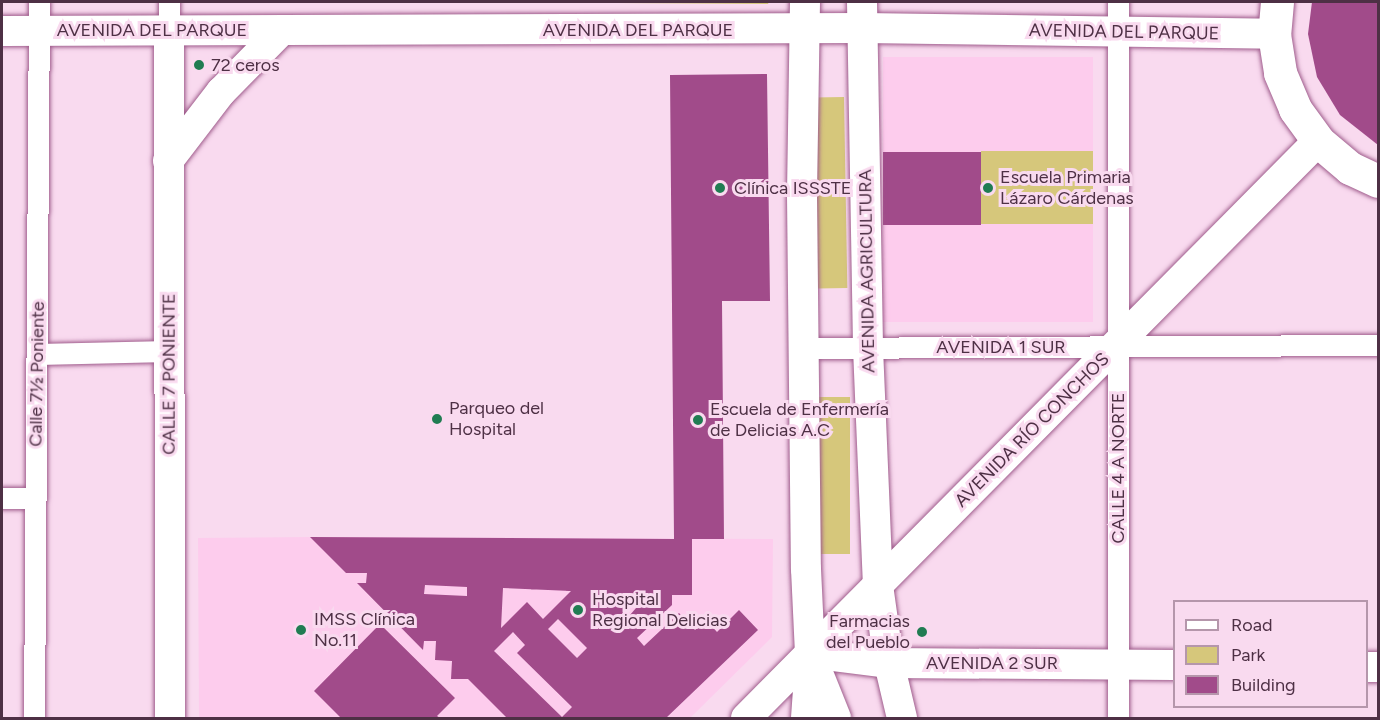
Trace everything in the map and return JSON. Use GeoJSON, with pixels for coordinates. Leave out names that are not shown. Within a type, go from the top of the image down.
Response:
{"type":"FeatureCollection","features":[{"type":"Feature","properties":{"kind":"main road"},"geometry":{"type":"LineString","coordinates":[[1277,2],[1274,34],[1280,73],[1295,109],[1318,141],[1350,168],[1378,182]]}},
{"type":"Feature","properties":{"kind":"main road","name":"AVENIDA DEL PARQUE"},"geometry":{"type":"LineString","coordinates":[[2,30],[39,16],[169,16],[282,30],[863,15],[1118,32],[1274,34]]}},
{"type":"Feature","properties":{"kind":"main road","name":"AVENIDA AGRICULTURA"},"geometry":{"type":"LineString","coordinates":[[863,15],[868,348],[878,585],[889,663],[903,718]]}},
{"type":"Feature","properties":{"kind":"main road","name":"CALLE 7 PONIENTE"},"geometry":{"type":"LineString","coordinates":[[169,16],[170,718]]}},
{"type":"Feature","properties":{"kind":"main road"},"geometry":{"type":"LineString","coordinates":[[806,16],[802,195],[810,653],[806,718]]}},
{"type":"Feature","properties":{"kind":"main road"},"geometry":{"type":"LineString","coordinates":[[168,161],[221,92],[282,30]]}},
{"type":"Feature","properties":{"kind":"main road","name":"AVENIDA RÍO CONCHOS"},"geometry":{"type":"LineString","coordinates":[[746,718],[1318,141]]}},
{"type":"Feature","properties":{"kind":"main road"},"geometry":{"type":"LineString","coordinates":[[810,653],[836,718]]}},
{"type":"Feature","properties":{"kind":"main road","name":"AVENIDA 2 SUR"},"geometry":{"type":"LineString","coordinates":[[810,653],[889,663],[1173,665]]}},
{"type":"Feature","properties":{"kind":"street","name":"CALLE 4 A NORTE"},"geometry":{"type":"LineString","coordinates":[[1118,2],[1116,345],[1118,718]]}},
{"type":"Feature","properties":{"kind":"street","name":"Calle 7½ Poniente"},"geometry":{"type":"LineString","coordinates":[[34,718],[39,16]]}},
{"type":"Feature","properties":{"kind":"street","name":"AVENIDA 1 SUR"},"geometry":{"type":"LineString","coordinates":[[804,348],[1378,345]]}},
{"type":"Feature","properties":{"kind":"street"},"geometry":{"type":"LineString","coordinates":[[37,354],[169,351]]}},
{"type":"Feature","properties":{"kind":"street"},"geometry":{"type":"LineString","coordinates":[[2,498],[35,498]]}},
{"type":"Feature","properties":{"kind":"shaded area","name":"Escuela Primaria Lázaro Cárdenas"},"geometry":{"type":"Polygon","coordinates":[[[883,57],[1093,57],[1093,322],[883,322],[883,57]]]}},
{"type":"Feature","properties":{"kind":"shaded area","name":"Hospital Regional Delicias"},"geometry":{"type":"Polygon","coordinates":[[[198,538],[773,539],[772,637],[690,718],[199,718],[198,538]]]}},
{"type":"Feature","properties":{"kind":"green space"},"geometry":{"type":"Polygon","coordinates":[[[467,2],[769,2],[768,4],[467,2]]]}},
{"type":"Feature","properties":{"kind":"green space"},"geometry":{"type":"Polygon","coordinates":[[[844,97],[847,288],[817,288],[814,98],[844,97]]]}},
{"type":"Feature","properties":{"kind":"green space"},"geometry":{"type":"Polygon","coordinates":[[[981,151],[1093,151],[1093,224],[981,224],[981,151]]]}},
{"type":"Feature","properties":{"kind":"green space"},"geometry":{"type":"Polygon","coordinates":[[[819,397],[850,397],[850,554],[819,554],[819,397]]]}},
{"type":"Feature","properties":{"kind":"building"},"geometry":{"type":"Polygon","coordinates":[[[1312,2],[1378,2],[1378,145],[1340,115],[1317,77],[1308,34],[1312,2]]]}},
{"type":"Feature","properties":{"kind":"building"},"geometry":{"type":"Polygon","coordinates":[[[767,74],[770,301],[722,301],[724,539],[692,539],[692,595],[672,595],[672,605],[637,638],[644,646],[679,613],[695,630],[706,620],[717,632],[739,610],[758,630],[666,718],[507,718],[468,679],[451,679],[452,661],[435,660],[436,641],[424,641],[423,650],[357,583],[366,583],[367,573],[346,573],[310,537],[674,539],[670,75],[767,74]],[[425,585],[424,594],[467,596],[467,587],[425,585]],[[503,588],[501,628],[527,602],[543,619],[571,591],[503,588]],[[623,593],[624,622],[648,594],[623,593]],[[558,619],[548,629],[577,658],[587,648],[558,619]],[[513,632],[494,651],[562,717],[572,707],[517,653],[525,645],[513,632]]]}},
{"type":"Feature","properties":{"kind":"building"},"geometry":{"type":"Polygon","coordinates":[[[883,152],[981,152],[981,225],[883,225],[883,152]]]}},
{"type":"Feature","properties":{"kind":"building"},"geometry":{"type":"Polygon","coordinates":[[[380,624],[455,698],[437,716],[440,718],[341,718],[314,691],[380,624]]]}},
{"type":"Feature","properties":{"kind":"place","name":"72 ceros"},"geometry":{"type":"Point","coordinates":[199,65]}},
{"type":"Feature","properties":{"kind":"place","name":"Clínica ISSSTE"},"geometry":{"type":"Point","coordinates":[720,188]}},
{"type":"Feature","properties":{"kind":"place","name":"Escuela Primaria Lázaro Cárdenas"},"geometry":{"type":"Point","coordinates":[988,188]}},
{"type":"Feature","properties":{"kind":"place","name":"Parqueo del Hospital"},"geometry":{"type":"Point","coordinates":[437,419]}},
{"type":"Feature","properties":{"kind":"place","name":"Escuela de Enfermería de Delicias A.C"},"geometry":{"type":"Point","coordinates":[698,420]}},
{"type":"Feature","properties":{"kind":"place","name":"Hospital Regional Delicias"},"geometry":{"type":"Point","coordinates":[578,610]}},
{"type":"Feature","properties":{"kind":"place","name":"IMSS Clínica No.11"},"geometry":{"type":"Point","coordinates":[301,630]}},
{"type":"Feature","properties":{"kind":"place","name":"Farmacias del Pueblo"},"geometry":{"type":"Point","coordinates":[922,632]}}]}
